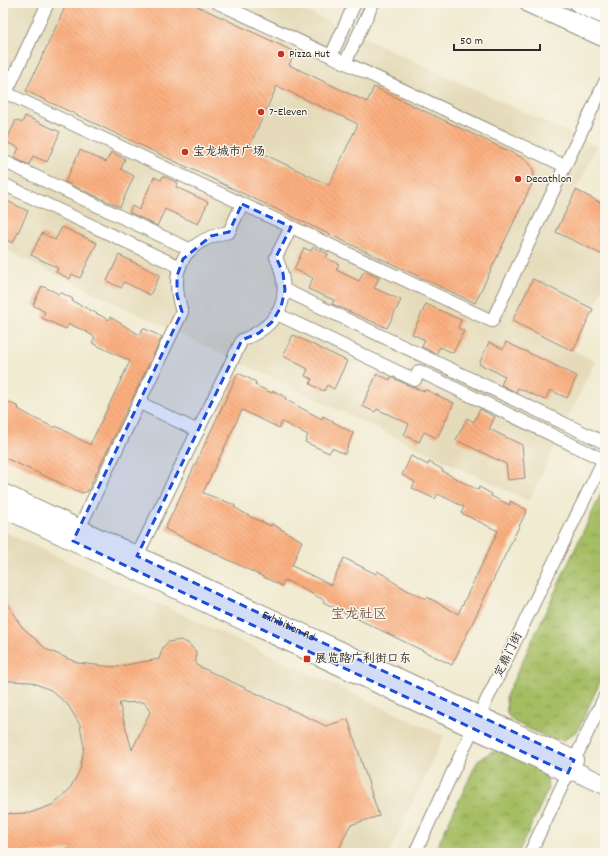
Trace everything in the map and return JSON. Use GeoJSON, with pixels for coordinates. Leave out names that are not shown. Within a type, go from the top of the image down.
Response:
{"type":"FeatureCollection","features":[{"type":"Feature","properties":{"kind":"main road"},"geometry":{"type":"LineString","coordinates":[[530,3],[605,37]]}},
{"type":"Feature","properties":{"kind":"main road"},"geometry":{"type":"LineString","coordinates":[[580,3],[605,14]]}},
{"type":"Feature","properties":{"kind":"street"},"geometry":{"type":"LineString","coordinates":[[48,3],[6,93],[492,321],[605,82]]}},
{"type":"Feature","properties":{"kind":"street"},"geometry":{"type":"LineString","coordinates":[[218,3],[565,166]]}},
{"type":"Feature","properties":{"kind":"street"},"geometry":{"type":"LineString","coordinates":[[331,56],[355,3]]}},
{"type":"Feature","properties":{"kind":"street"},"geometry":{"type":"LineString","coordinates":[[345,63],[373,3]]}},
{"type":"Feature","properties":{"kind":"street"},"geometry":{"type":"LineString","coordinates":[[3,161],[191,250]]}},
{"type":"Feature","properties":{"kind":"street"},"geometry":{"type":"LineString","coordinates":[[3,184],[180,267]]}},
{"type":"Feature","properties":{"kind":"street"},"geometry":{"type":"LineString","coordinates":[[76,535],[182,312],[177,295],[177,276],[183,259],[195,245],[211,236],[229,232],[242,204]]}},
{"type":"Feature","properties":{"kind":"street"},"geometry":{"type":"LineString","coordinates":[[134,562],[242,340],[259,333],[272,322],[281,307],[285,290],[283,273],[276,257],[291,227]]}},
{"type":"Feature","properties":{"kind":"street"},"geometry":{"type":"LineString","coordinates":[[285,290],[605,443]]}},
{"type":"Feature","properties":{"kind":"street"},"geometry":{"type":"LineString","coordinates":[[277,314],[415,380],[419,370],[604,459]]}},
{"type":"Feature","properties":{"kind":"street"},"geometry":{"type":"LineString","coordinates":[[140,403],[198,431]]}},
{"type":"Feature","properties":{"kind":"street","name":"定鼎门街"},"geometry":{"type":"LineString","coordinates":[[415,853],[476,722],[604,459]]}},
{"type":"Feature","properties":{"kind":"street","name":"Exhibition Rd"},"geometry":{"type":"LineString","coordinates":[[3,493],[76,535]]}},
{"type":"Feature","properties":{"kind":"street","name":"Exhibition Rd"},"geometry":{"type":"LineString","coordinates":[[3,508],[76,535],[476,722],[605,785]]}},
{"type":"Feature","properties":{"kind":"street"},"geometry":{"type":"LineString","coordinates":[[530,853],[605,696]]}},
{"type":"Feature","properties":{"kind":"highlighted area"},"geometry":{"type":"Polygon","coordinates":[[[242,204],[291,227],[276,257],[283,273],[285,290],[281,307],[272,322],[259,333],[242,340],[137,556],[574,760],[568,773],[73,541],[182,312],[177,295],[177,276],[183,259],[211,236],[229,232],[242,204]]]}},
{"type":"Feature","properties":{"kind":"shaded area"},"geometry":{"type":"Polygon","coordinates":[[[3,3],[289,3],[597,146],[576,190],[605,205],[605,284],[573,350],[595,361],[529,501],[3,249],[3,3]]]}},
{"type":"Feature","properties":{"kind":"shaded area"},"geometry":{"type":"Polygon","coordinates":[[[3,531],[444,736],[389,853],[3,853],[3,531]]]}},
{"type":"Feature","properties":{"kind":"green space"},"geometry":{"type":"Polygon","coordinates":[[[605,485],[605,671],[578,730],[564,740],[551,739],[514,722],[507,714],[506,696],[605,485]]]}},
{"type":"Feature","properties":{"kind":"green space"},"geometry":{"type":"Polygon","coordinates":[[[491,752],[504,752],[541,769],[547,779],[548,790],[518,853],[434,853],[478,760],[491,752]]]}},
{"type":"Feature","properties":{"kind":"building","name":"宝龙城市广场"},"geometry":{"type":"Polygon","coordinates":[[[67,3],[191,3],[295,52],[289,65],[367,102],[374,87],[523,158],[530,164],[534,176],[532,184],[475,303],[26,91],[67,3]],[[277,86],[249,147],[329,185],[358,124],[277,86]]]}},
{"type":"Feature","properties":{"kind":"building"},"geometry":{"type":"Polygon","coordinates":[[[25,116],[60,132],[47,162],[33,156],[29,165],[14,158],[19,148],[6,142],[16,120],[22,123],[25,116]]]}},
{"type":"Feature","properties":{"kind":"building"},"geometry":{"type":"Polygon","coordinates":[[[80,150],[106,162],[111,152],[125,159],[121,169],[134,176],[120,207],[65,182],[80,150]]]}},
{"type":"Feature","properties":{"kind":"building"},"geometry":{"type":"Polygon","coordinates":[[[163,176],[178,183],[176,187],[208,202],[198,224],[165,209],[157,226],[129,212],[132,206],[139,210],[154,177],[161,180],[163,176]]]}},
{"type":"Feature","properties":{"kind":"building"},"geometry":{"type":"Polygon","coordinates":[[[576,190],[605,205],[605,256],[556,232],[576,190]]]}},
{"type":"Feature","properties":{"kind":"building"},"geometry":{"type":"Polygon","coordinates":[[[3,199],[28,211],[13,243],[3,239],[3,199]]]}},
{"type":"Feature","properties":{"kind":"building"},"geometry":{"type":"Polygon","coordinates":[[[62,227],[97,243],[80,278],[72,274],[70,279],[56,272],[58,268],[31,255],[42,233],[55,240],[62,227]]]}},
{"type":"Feature","properties":{"kind":"building"},"geometry":{"type":"Polygon","coordinates":[[[313,247],[328,254],[326,258],[339,264],[336,270],[359,281],[364,271],[379,278],[374,288],[401,300],[387,328],[332,304],[334,300],[308,289],[313,278],[294,269],[304,248],[311,251],[313,247]]]}},
{"type":"Feature","properties":{"kind":"building"},"geometry":{"type":"Polygon","coordinates":[[[119,255],[160,275],[150,295],[124,282],[121,288],[107,281],[119,255]]]}},
{"type":"Feature","properties":{"kind":"building"},"geometry":{"type":"Polygon","coordinates":[[[533,279],[593,309],[573,351],[512,321],[533,279]]]}},
{"type":"Feature","properties":{"kind":"building"},"geometry":{"type":"Polygon","coordinates":[[[42,286],[59,294],[60,292],[73,299],[72,301],[109,320],[110,317],[140,335],[143,328],[162,337],[88,491],[82,493],[3,457],[3,408],[6,401],[19,407],[18,409],[36,419],[55,428],[56,426],[90,445],[130,361],[92,343],[95,337],[83,330],[69,324],[66,329],[42,318],[45,312],[33,305],[42,286]]]}},
{"type":"Feature","properties":{"kind":"building"},"geometry":{"type":"Polygon","coordinates":[[[426,304],[461,320],[458,328],[464,331],[453,353],[440,347],[436,354],[422,347],[425,340],[412,334],[426,304]]]}},
{"type":"Feature","properties":{"kind":"building"},"geometry":{"type":"Polygon","coordinates":[[[293,335],[347,361],[334,389],[327,385],[324,391],[310,384],[312,379],[305,376],[308,369],[283,356],[293,335]]]}},
{"type":"Feature","properties":{"kind":"building"},"geometry":{"type":"Polygon","coordinates":[[[489,342],[503,349],[506,342],[577,376],[567,398],[550,390],[545,400],[518,388],[516,392],[501,385],[505,376],[479,364],[489,342]]]}},
{"type":"Feature","properties":{"kind":"building"},"geometry":{"type":"Polygon","coordinates":[[[238,373],[256,382],[255,385],[272,393],[273,391],[286,397],[285,399],[303,409],[322,419],[323,416],[353,433],[345,454],[332,448],[329,453],[305,442],[308,435],[282,422],[279,428],[242,410],[203,493],[235,505],[234,507],[251,517],[271,526],[272,524],[302,541],[292,566],[331,585],[344,558],[376,574],[377,571],[407,590],[426,599],[427,597],[458,614],[498,531],[461,513],[464,507],[438,494],[435,499],[412,488],[415,482],[402,475],[411,456],[428,465],[429,462],[442,469],[442,471],[478,490],[479,487],[492,494],[491,496],[510,505],[510,501],[527,510],[452,665],[323,602],[324,600],[285,580],[282,586],[165,529],[238,373]]]}},
{"type":"Feature","properties":{"kind":"building"},"geometry":{"type":"Polygon","coordinates":[[[377,374],[390,380],[391,377],[412,387],[426,390],[454,403],[437,438],[424,432],[419,442],[404,435],[409,424],[377,409],[375,412],[362,406],[377,374]]]}},
{"type":"Feature","properties":{"kind":"building"},"geometry":{"type":"Polygon","coordinates":[[[480,409],[495,417],[489,429],[522,445],[525,478],[508,480],[506,464],[456,440],[467,418],[474,422],[480,409]]]}},
{"type":"Feature","properties":{"kind":"building"},"geometry":{"type":"Polygon","coordinates":[[[3,597],[21,626],[46,649],[78,663],[114,667],[159,659],[163,647],[168,642],[181,640],[188,643],[196,652],[196,665],[326,726],[348,719],[379,816],[350,825],[337,853],[73,853],[69,849],[52,853],[3,853],[3,814],[30,813],[52,805],[69,790],[80,770],[84,747],[80,725],[68,705],[51,690],[31,682],[10,681],[3,683],[3,597]],[[144,702],[119,703],[132,750],[150,712],[144,702]]]}},
{"type":"Feature","properties":{"kind":"place","name":"Pizza Hut"},"geometry":{"type":"Point","coordinates":[281,54]}},
{"type":"Feature","properties":{"kind":"place","name":"7-Eleven"},"geometry":{"type":"Point","coordinates":[261,112]}},
{"type":"Feature","properties":{"kind":"place","name":"宝龙城市广场"},"geometry":{"type":"Point","coordinates":[185,152]}},
{"type":"Feature","properties":{"kind":"place","name":"Decathlon"},"geometry":{"type":"Point","coordinates":[518,179]}},
{"type":"Feature","properties":{"kind":"place","name":"展览路广利街口东"},"geometry":{"type":"Point","coordinates":[307,659]}},
{"type":"Feature","properties":{"kind":"district","name":"宝龙社区"},"geometry":{"type":"Point","coordinates":[359,615]}}]}
